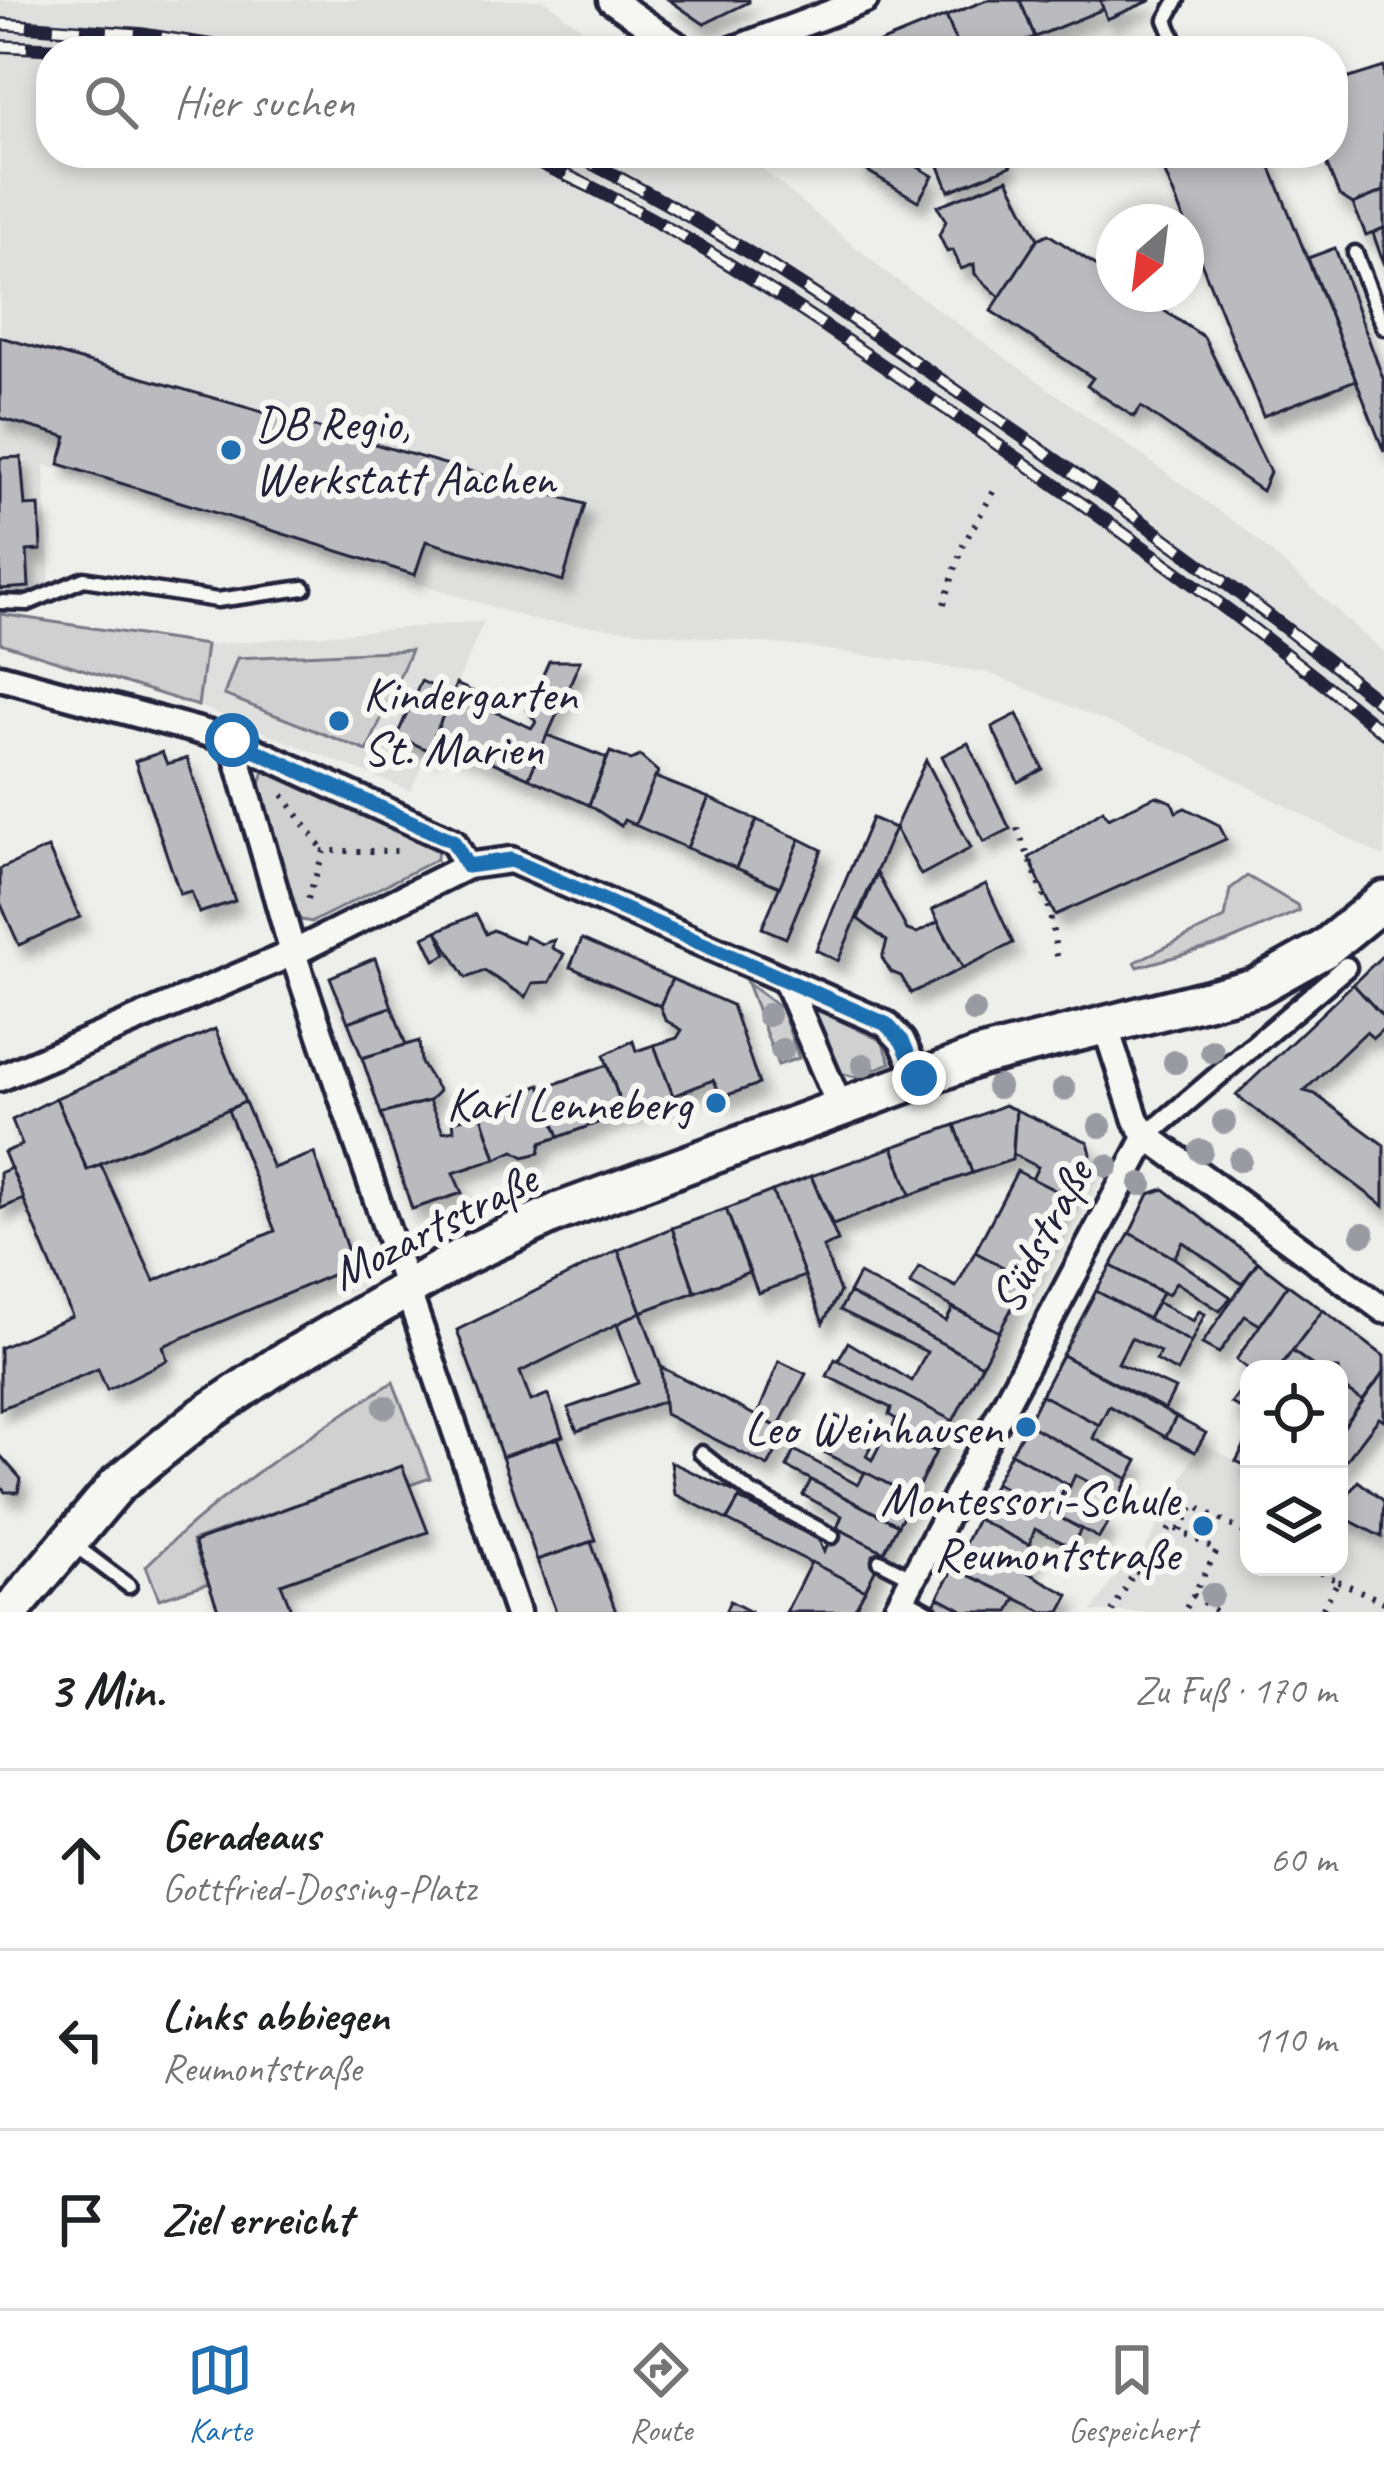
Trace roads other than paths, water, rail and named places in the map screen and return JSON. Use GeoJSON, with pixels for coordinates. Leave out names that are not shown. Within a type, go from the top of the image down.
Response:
{"type":"FeatureCollection","features":[{"type":"Feature","properties":{"kind":"main road","name":"Südstraße"},"geometry":{"type":"LineString","coordinates":[[1335,958],[1384,900]]}},
{"type":"Feature","properties":{"kind":"main road","name":"Mozartstraße"},"geometry":{"type":"LineString","coordinates":[[10,1612],[117,1485],[196,1420],[405,1288],[558,1212],[979,1057],[1256,987],[1335,958]]}},
{"type":"Feature","properties":{"kind":"street"},"geometry":{"type":"LineString","coordinates":[[611,0],[663,36]]}},
{"type":"Feature","properties":{"kind":"street"},"geometry":{"type":"LineString","coordinates":[[787,36],[865,0]]}},
{"type":"Feature","properties":{"kind":"street"},"geometry":{"type":"LineString","coordinates":[[0,677],[232,740],[453,841],[467,866]]}},
{"type":"Feature","properties":{"kind":"street"},"geometry":{"type":"LineString","coordinates":[[232,740],[293,953],[517,1612]]}},
{"type":"Feature","properties":{"kind":"street"},"geometry":{"type":"LineString","coordinates":[[0,1078],[293,953],[467,866],[511,860],[886,1024],[902,1041],[919,1078]]}},
{"type":"Feature","properties":{"kind":"street","name":"Südstraße"},"geometry":{"type":"LineString","coordinates":[[904,1596],[1147,1136],[1335,958]]}},
{"type":"Feature","properties":{"kind":"street"},"geometry":{"type":"LineString","coordinates":[[786,981],[840,1108]]}},
{"type":"Feature","properties":{"kind":"street"},"geometry":{"type":"LineString","coordinates":[[1106,1028],[1136,1120],[1147,1136],[1384,1310]]}},
{"type":"Feature","properties":{"kind":"lane"},"geometry":{"type":"LineString","coordinates":[[1172,36],[1166,20],[1178,0]]}},
{"type":"Feature","properties":{"kind":"lane"},"geometry":{"type":"LineString","coordinates":[[1355,253],[1384,327]]}},
{"type":"Feature","properties":{"kind":"lane"},"geometry":{"type":"LineString","coordinates":[[0,602],[28,603],[84,579],[217,600],[304,588]]}},
{"type":"Feature","properties":{"kind":"lane"},"geometry":{"type":"LineString","coordinates":[[701,1453],[750,1492],[832,1536]]}},
{"type":"Feature","properties":{"kind":"lane"},"geometry":{"type":"LineString","coordinates":[[68,1540],[129,1586]]}},
{"type":"Feature","properties":{"kind":"lane"},"geometry":{"type":"LineString","coordinates":[[880,1561],[904,1596],[930,1612]]}},
{"type":"Feature","properties":{"kind":"railway"},"geometry":{"type":"LineString","coordinates":[[0,24],[153,36]]}},
{"type":"Feature","properties":{"kind":"railway"},"geometry":{"type":"LineString","coordinates":[[0,46],[36,48]]}},
{"type":"Feature","properties":{"kind":"railway"},"geometry":{"type":"LineString","coordinates":[[550,168],[685,238],[842,338],[1168,566],[1384,733]]}},
{"type":"Feature","properties":{"kind":"railway"},"geometry":{"type":"LineString","coordinates":[[600,168],[736,244],[893,347],[1193,559],[1384,706]]}},
{"type":"Feature","properties":{"kind":"place","name":"DB Regio, Werkstatt Aachen"},"geometry":{"type":"Point","coordinates":[231,450]}},
{"type":"Feature","properties":{"kind":"place","name":"Kindergarten St. Marien"},"geometry":{"type":"Point","coordinates":[339,721]}},
{"type":"Feature","properties":{"kind":"place","name":"Karl Lenneberg"},"geometry":{"type":"Point","coordinates":[716,1103]}},
{"type":"Feature","properties":{"kind":"place","name":"Leo Weinhausen"},"geometry":{"type":"Point","coordinates":[1026,1427]}},
{"type":"Feature","properties":{"kind":"place","name":"Montessori-Schule Reumontstraße"},"geometry":{"type":"Point","coordinates":[1203,1526]}}]}
